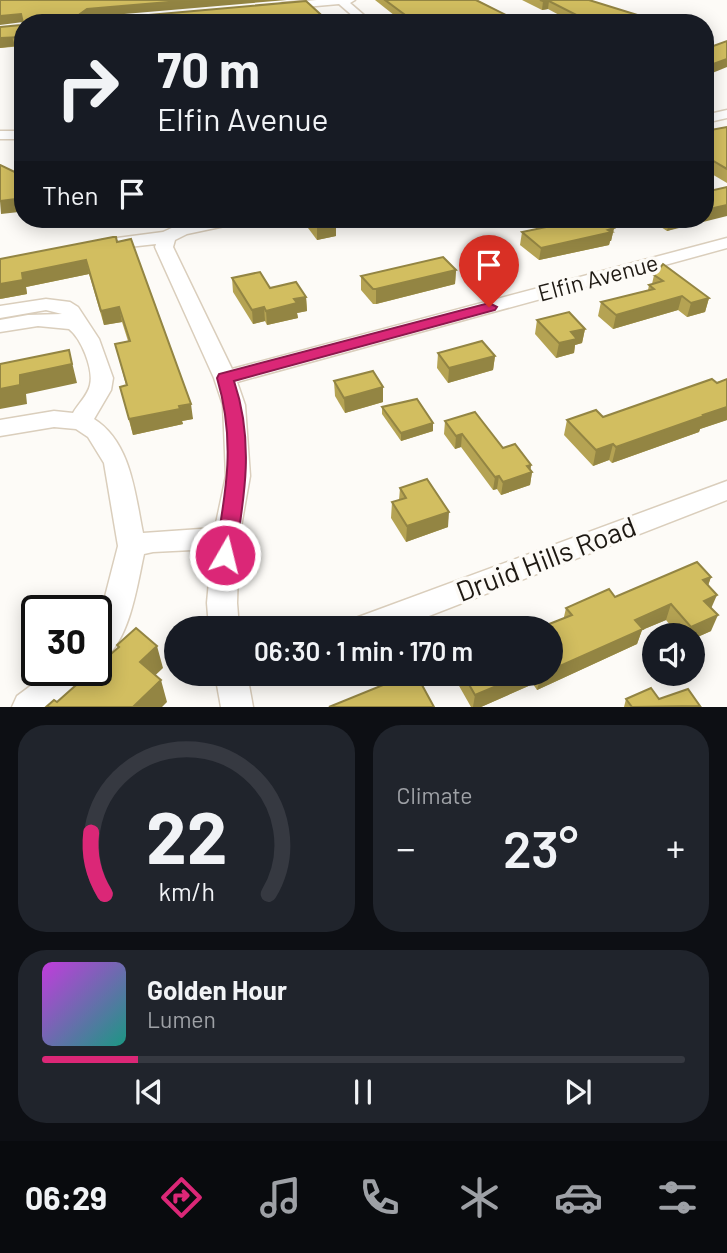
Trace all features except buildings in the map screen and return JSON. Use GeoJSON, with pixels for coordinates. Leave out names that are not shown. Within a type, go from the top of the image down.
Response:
{"type":"FeatureCollection","features":[{"type":"Feature","properties":{"kind":"street"},"geometry":{"type":"LineString","coordinates":[[269,8],[344,0],[359,14]]}},
{"type":"Feature","properties":{"kind":"street"},"geometry":{"type":"LineString","coordinates":[[90,248],[167,237],[191,228]]}},
{"type":"Feature","properties":{"kind":"street"},"geometry":{"type":"LineString","coordinates":[[167,237],[164,247],[225,378],[234,405],[238,476],[226,538],[223,616]]}},
{"type":"Feature","properties":{"kind":"street","name":"Elfin Avenue"},"geometry":{"type":"LineString","coordinates":[[225,378],[727,243]]}},
{"type":"Feature","properties":{"kind":"street"},"geometry":{"type":"LineString","coordinates":[[0,312],[56,305],[67,307],[72,312],[77,326],[91,342],[102,379],[95,397],[82,414],[82,422]]}},
{"type":"Feature","properties":{"kind":"street"},"geometry":{"type":"LineString","coordinates":[[0,326],[44,320],[77,326]]}},
{"type":"Feature","properties":{"kind":"street"},"geometry":{"type":"LineString","coordinates":[[0,428],[54,419],[82,422],[96,431],[116,463],[132,546],[112,623]]}},
{"type":"Feature","properties":{"kind":"street","name":"Druid Hills Road"},"geometry":{"type":"LineString","coordinates":[[396,616],[727,490]]}},
{"type":"Feature","properties":{"kind":"street"},"geometry":{"type":"LineString","coordinates":[[132,546],[153,541],[226,538]]}},
{"type":"Feature","properties":{"kind":"street"},"geometry":{"type":"LineString","coordinates":[[29,707],[56,686]]}},
{"type":"Feature","properties":{"kind":"route"},"geometry":{"type":"LineString","coordinates":[[225,555],[238,476],[234,405],[225,378],[489,307]]}}]}
